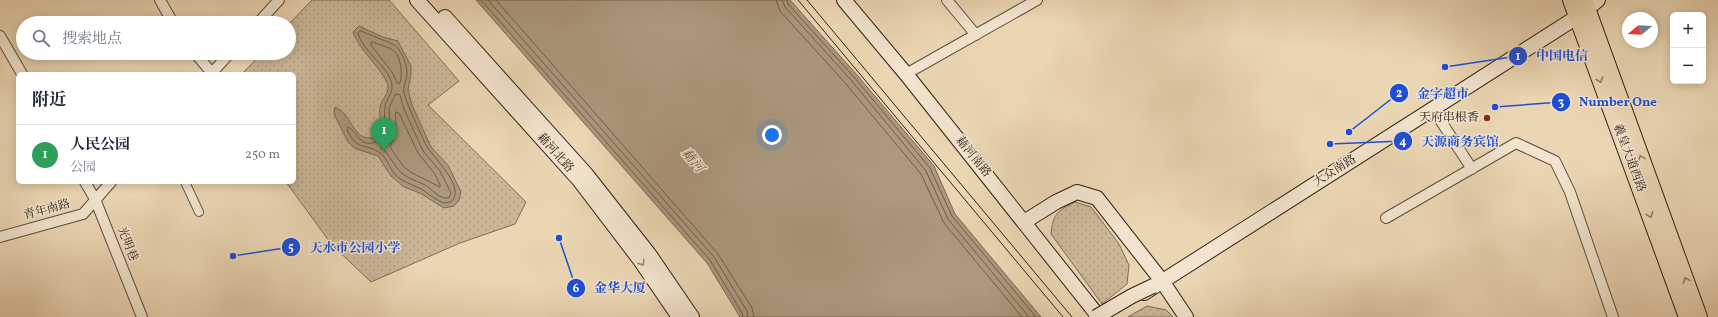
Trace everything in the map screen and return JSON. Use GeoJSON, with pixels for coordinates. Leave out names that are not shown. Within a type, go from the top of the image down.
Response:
{"type":"FeatureCollection","features":[{"type":"Feature","properties":{"kind":"main road","name":"藉河北路"},"geometry":{"type":"LineString","coordinates":[[417,0],[579,180],[640,260],[679,317]]}},
{"type":"Feature","properties":{"kind":"main road","name":"藉河北路"},"geometry":{"type":"LineString","coordinates":[[430,0],[586,174],[648,254],[692,317]]}},
{"type":"Feature","properties":{"kind":"main road","name":"藉河南路"},"geometry":{"type":"LineString","coordinates":[[844,0],[906,74],[1024,222],[1097,317]]}},
{"type":"Feature","properties":{"kind":"main road","name":"羲皇大道西路"},"geometry":{"type":"LineString","coordinates":[[1571,0],[1587,7],[1699,317]]}},
{"type":"Feature","properties":{"kind":"main road","name":"羲皇大道西路"},"geometry":{"type":"LineString","coordinates":[[1587,7],[1687,317]]}},
{"type":"Feature","properties":{"kind":"main road","name":"大众南路"},"geometry":{"type":"LineString","coordinates":[[1157,284],[1433,109],[1587,7]]}},
{"type":"Feature","properties":{"kind":"main road"},"geometry":{"type":"LineString","coordinates":[[1024,222],[1056,202],[1077,192],[1097,198],[1157,284],[1186,317]]}},
{"type":"Feature","properties":{"kind":"main road"},"geometry":{"type":"LineString","coordinates":[[1097,317],[1132,296],[1157,284]]}},
{"type":"Feature","properties":{"kind":"main road"},"geometry":{"type":"LineString","coordinates":[[1107,317],[1157,284]]}},
{"type":"Feature","properties":{"kind":"street"},"geometry":{"type":"LineString","coordinates":[[160,0],[169,16]]}},
{"type":"Feature","properties":{"kind":"street"},"geometry":{"type":"LineString","coordinates":[[264,16],[279,0]]}},
{"type":"Feature","properties":{"kind":"street"},"geometry":{"type":"LineString","coordinates":[[947,0],[976,35]]}},
{"type":"Feature","properties":{"kind":"street"},"geometry":{"type":"LineString","coordinates":[[906,74],[1037,0]]}},
{"type":"Feature","properties":{"kind":"street"},"geometry":{"type":"LineString","coordinates":[[0,36],[21,72]]}},
{"type":"Feature","properties":{"kind":"street"},"geometry":{"type":"LineString","coordinates":[[201,60],[210,72]]}},
{"type":"Feature","properties":{"kind":"street"},"geometry":{"type":"LineString","coordinates":[[212,72],[223,60]]}},
{"type":"Feature","properties":{"kind":"street"},"geometry":{"type":"LineString","coordinates":[[1433,109],[1472,169]]}},
{"type":"Feature","properties":{"kind":"street"},"geometry":{"type":"LineString","coordinates":[[1386,218],[1516,143],[1555,161],[1570,192],[1613,317]]}},
{"type":"Feature","properties":{"kind":"street","name":"光明巷"},"geometry":{"type":"LineString","coordinates":[[86,184],[95,199],[142,317]]}},
{"type":"Feature","properties":{"kind":"street","name":"青年南路"},"geometry":{"type":"LineString","coordinates":[[0,236],[83,214],[109,184]]}},
{"type":"Feature","properties":{"kind":"street"},"geometry":{"type":"LineString","coordinates":[[186,184],[199,212]]}},
{"type":"Feature","properties":{"kind":"shaded area"},"geometry":{"type":"Polygon","coordinates":[[[312,0],[389,0],[459,81],[428,105],[526,202],[515,224],[460,243],[371,282],[332,245],[287,184],[296,184],[296,72],[244,72],[255,60],[296,60],[296,17],[312,0]]]}},
{"type":"Feature","properties":{"kind":"shaded area"},"geometry":{"type":"Polygon","coordinates":[[[1075,202],[1091,207],[1119,244],[1129,265],[1127,284],[1102,304],[1051,234],[1053,222],[1057,214],[1075,202]]]}},
{"type":"Feature","properties":{"kind":"shaded area"},"geometry":{"type":"Polygon","coordinates":[[[1147,306],[1166,310],[1173,317],[1128,317],[1147,306]]]}},
{"type":"Feature","properties":{"kind":"water","name":"藉河"},"geometry":{"type":"Polygon","coordinates":[[[476,0],[790,0],[857,75],[934,166],[955,214],[1041,317],[740,317],[707,263],[476,0]]]}},
{"type":"Feature","properties":{"kind":"water"},"geometry":{"type":"Polygon","coordinates":[[[359,26],[383,37],[398,41],[411,66],[408,90],[412,105],[431,147],[448,165],[461,192],[459,200],[454,206],[444,208],[420,193],[404,187],[391,176],[378,156],[354,148],[348,142],[334,114],[335,107],[346,116],[358,133],[363,137],[377,137],[380,126],[380,107],[388,90],[387,82],[356,39],[353,32],[359,26]]]}},
{"type":"Feature","properties":{"kind":"tram line"},"geometry":{"type":"LineString","coordinates":[[798,0],[1063,317]]}},
{"type":"Feature","properties":{"kind":"tram line"},"geometry":{"type":"LineString","coordinates":[[807,0],[1072,317]]}},
{"type":"Feature","properties":{"kind":"place","name":"中国电信"},"geometry":{"type":"Point","coordinates":[1445,67]}},
{"type":"Feature","properties":{"kind":"place","name":"Number One"},"geometry":{"type":"Point","coordinates":[1495,107]}},
{"type":"Feature","properties":{"kind":"place","name":"天府串根香"},"geometry":{"type":"Point","coordinates":[1487,118]}},
{"type":"Feature","properties":{"kind":"place","name":"金字超市"},"geometry":{"type":"Point","coordinates":[1349,132]}},
{"type":"Feature","properties":{"kind":"place","name":"天源商务宾馆"},"geometry":{"type":"Point","coordinates":[1330,144]}},
{"type":"Feature","properties":{"kind":"place","name":"人民公园"},"geometry":{"type":"Point","coordinates":[384,151]}},
{"type":"Feature","properties":{"kind":"place","name":"金华大厦"},"geometry":{"type":"Point","coordinates":[559,238]}},
{"type":"Feature","properties":{"kind":"place","name":"天水市公园小学"},"geometry":{"type":"Point","coordinates":[233,256]}}]}
